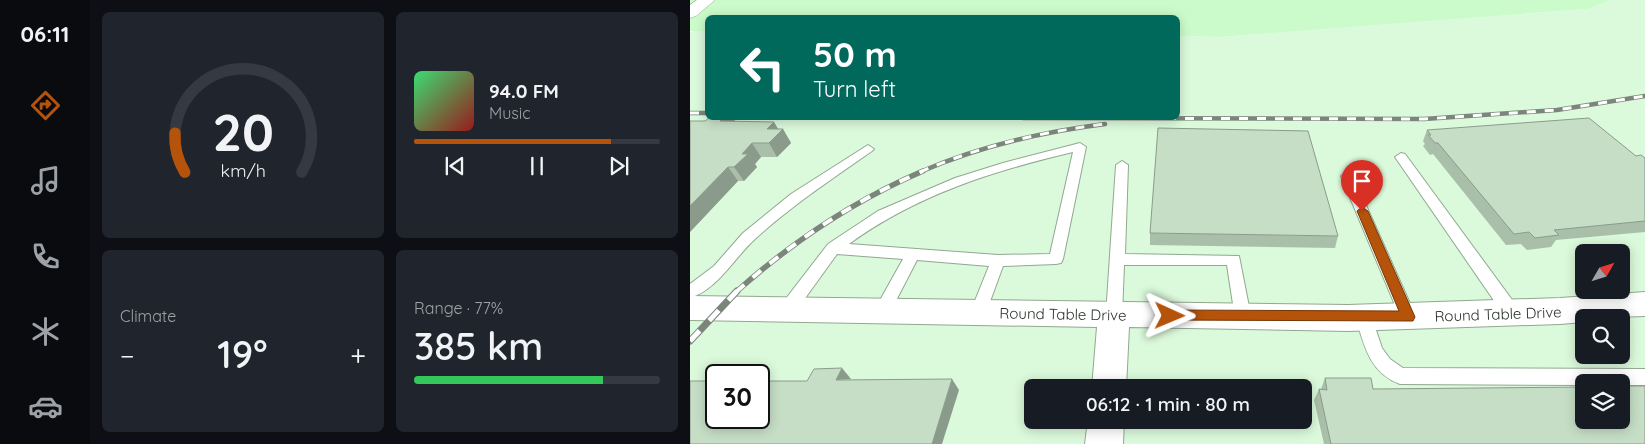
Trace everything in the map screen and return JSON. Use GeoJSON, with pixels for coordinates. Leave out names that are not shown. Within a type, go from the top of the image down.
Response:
{"type":"FeatureCollection","features":[{"type":"Feature","properties":{"kind":"highway"},"geometry":{"type":"LineString","coordinates":[[690,13],[707,0]]}},
{"type":"Feature","properties":{"kind":"street","name":"Round Table Drive"},"geometry":{"type":"LineString","coordinates":[[690,308],[1114,316],[1364,318],[1512,313],[1645,304]]}},
{"type":"Feature","properties":{"kind":"street"},"geometry":{"type":"LineString","coordinates":[[1109,379],[1114,316]]}},
{"type":"Feature","properties":{"kind":"street"},"geometry":{"type":"LineString","coordinates":[[1104,444],[1105,429]]}},
{"type":"Feature","properties":{"kind":"lane"},"geometry":{"type":"LineString","coordinates":[[787,310],[833,248],[889,210],[955,183],[1023,160],[1080,147],[1056,259],[998,261],[833,248]]}},
{"type":"Feature","properties":{"kind":"lane"},"geometry":{"type":"LineString","coordinates":[[690,292],[719,270],[748,237],[796,197],[868,149]]}},
{"type":"Feature","properties":{"kind":"lane"},"geometry":{"type":"LineString","coordinates":[[1401,157],[1512,313]]}},
{"type":"Feature","properties":{"kind":"lane"},"geometry":{"type":"LineString","coordinates":[[1114,316],[1122,165]]}},
{"type":"Feature","properties":{"kind":"lane"},"geometry":{"type":"LineString","coordinates":[[1347,176],[1408,317]]}},
{"type":"Feature","properties":{"kind":"lane"},"geometry":{"type":"LineString","coordinates":[[882,311],[913,254]]}},
{"type":"Feature","properties":{"kind":"lane"},"geometry":{"type":"LineString","coordinates":[[1116,259],[1234,260],[1243,317]]}},
{"type":"Feature","properties":{"kind":"lane"},"geometry":{"type":"LineString","coordinates":[[978,313],[998,261]]}},
{"type":"Feature","properties":{"kind":"lane"},"geometry":{"type":"LineString","coordinates":[[1364,318],[1374,352],[1384,367],[1400,376],[1645,377]]}},
{"type":"Feature","properties":{"kind":"shaded area"},"geometry":{"type":"Polygon","coordinates":[[[690,0],[1610,0],[1588,9],[1220,37],[1180,36],[1180,15],[705,15],[705,31],[690,31],[690,0]]]}},
{"type":"Feature","properties":{"kind":"shaded area"},"geometry":{"type":"Polygon","coordinates":[[[1610,0],[1645,0],[1645,444],[690,444],[690,33],[693,31],[705,31],[705,120],[1180,120],[1180,36],[1221,37],[1588,9],[1610,0]]]}},
{"type":"Feature","properties":{"kind":"building"},"geometry":{"type":"Polygon","coordinates":[[[1589,118],[1636,156],[1641,155],[1645,158],[1645,221],[1554,230],[1559,235],[1535,238],[1529,232],[1514,234],[1438,143],[1435,143],[1428,135],[1431,135],[1427,130],[1589,118]]]}},
{"type":"Feature","properties":{"kind":"building"},"geometry":{"type":"Polygon","coordinates":[[[690,121],[774,122],[767,129],[783,129],[769,143],[752,143],[742,154],[748,154],[734,167],[728,167],[690,206],[690,121]]]}},
{"type":"Feature","properties":{"kind":"building"},"geometry":{"type":"Polygon","coordinates":[[[1158,128],[1308,131],[1338,236],[1150,233],[1158,128]]]}},
{"type":"Feature","properties":{"kind":"building"},"geometry":{"type":"Polygon","coordinates":[[[842,368],[836,380],[952,379],[932,444],[690,444],[690,381],[705,381],[705,429],[770,429],[770,381],[807,381],[814,369],[842,368]]]}},
{"type":"Feature","properties":{"kind":"building"},"geometry":{"type":"Polygon","coordinates":[[[1325,378],[1371,378],[1373,389],[1575,387],[1575,429],[1630,429],[1630,386],[1645,386],[1645,444],[1331,444],[1319,389],[1327,390],[1325,378]]]}},
{"type":"Feature","properties":{"kind":"railway"},"geometry":{"type":"LineString","coordinates":[[1180,118],[1424,119],[1557,110],[1645,96]]}},
{"type":"Feature","properties":{"kind":"railway"},"geometry":{"type":"LineString","coordinates":[[690,113],[705,113]]}},
{"type":"Feature","properties":{"kind":"railway"},"geometry":{"type":"LineString","coordinates":[[920,172],[988,147],[1011,141],[1105,124]]}},
{"type":"Feature","properties":{"kind":"railway"},"geometry":{"type":"LineString","coordinates":[[736,292],[779,256],[824,224],[872,196],[923,171]]}},
{"type":"Feature","properties":{"kind":"railway"},"geometry":{"type":"LineString","coordinates":[[690,341],[736,292]]}},
{"type":"Feature","properties":{"kind":"route"},"geometry":{"type":"LineString","coordinates":[[1170,316],[1408,317],[1362,211]]}}]}
